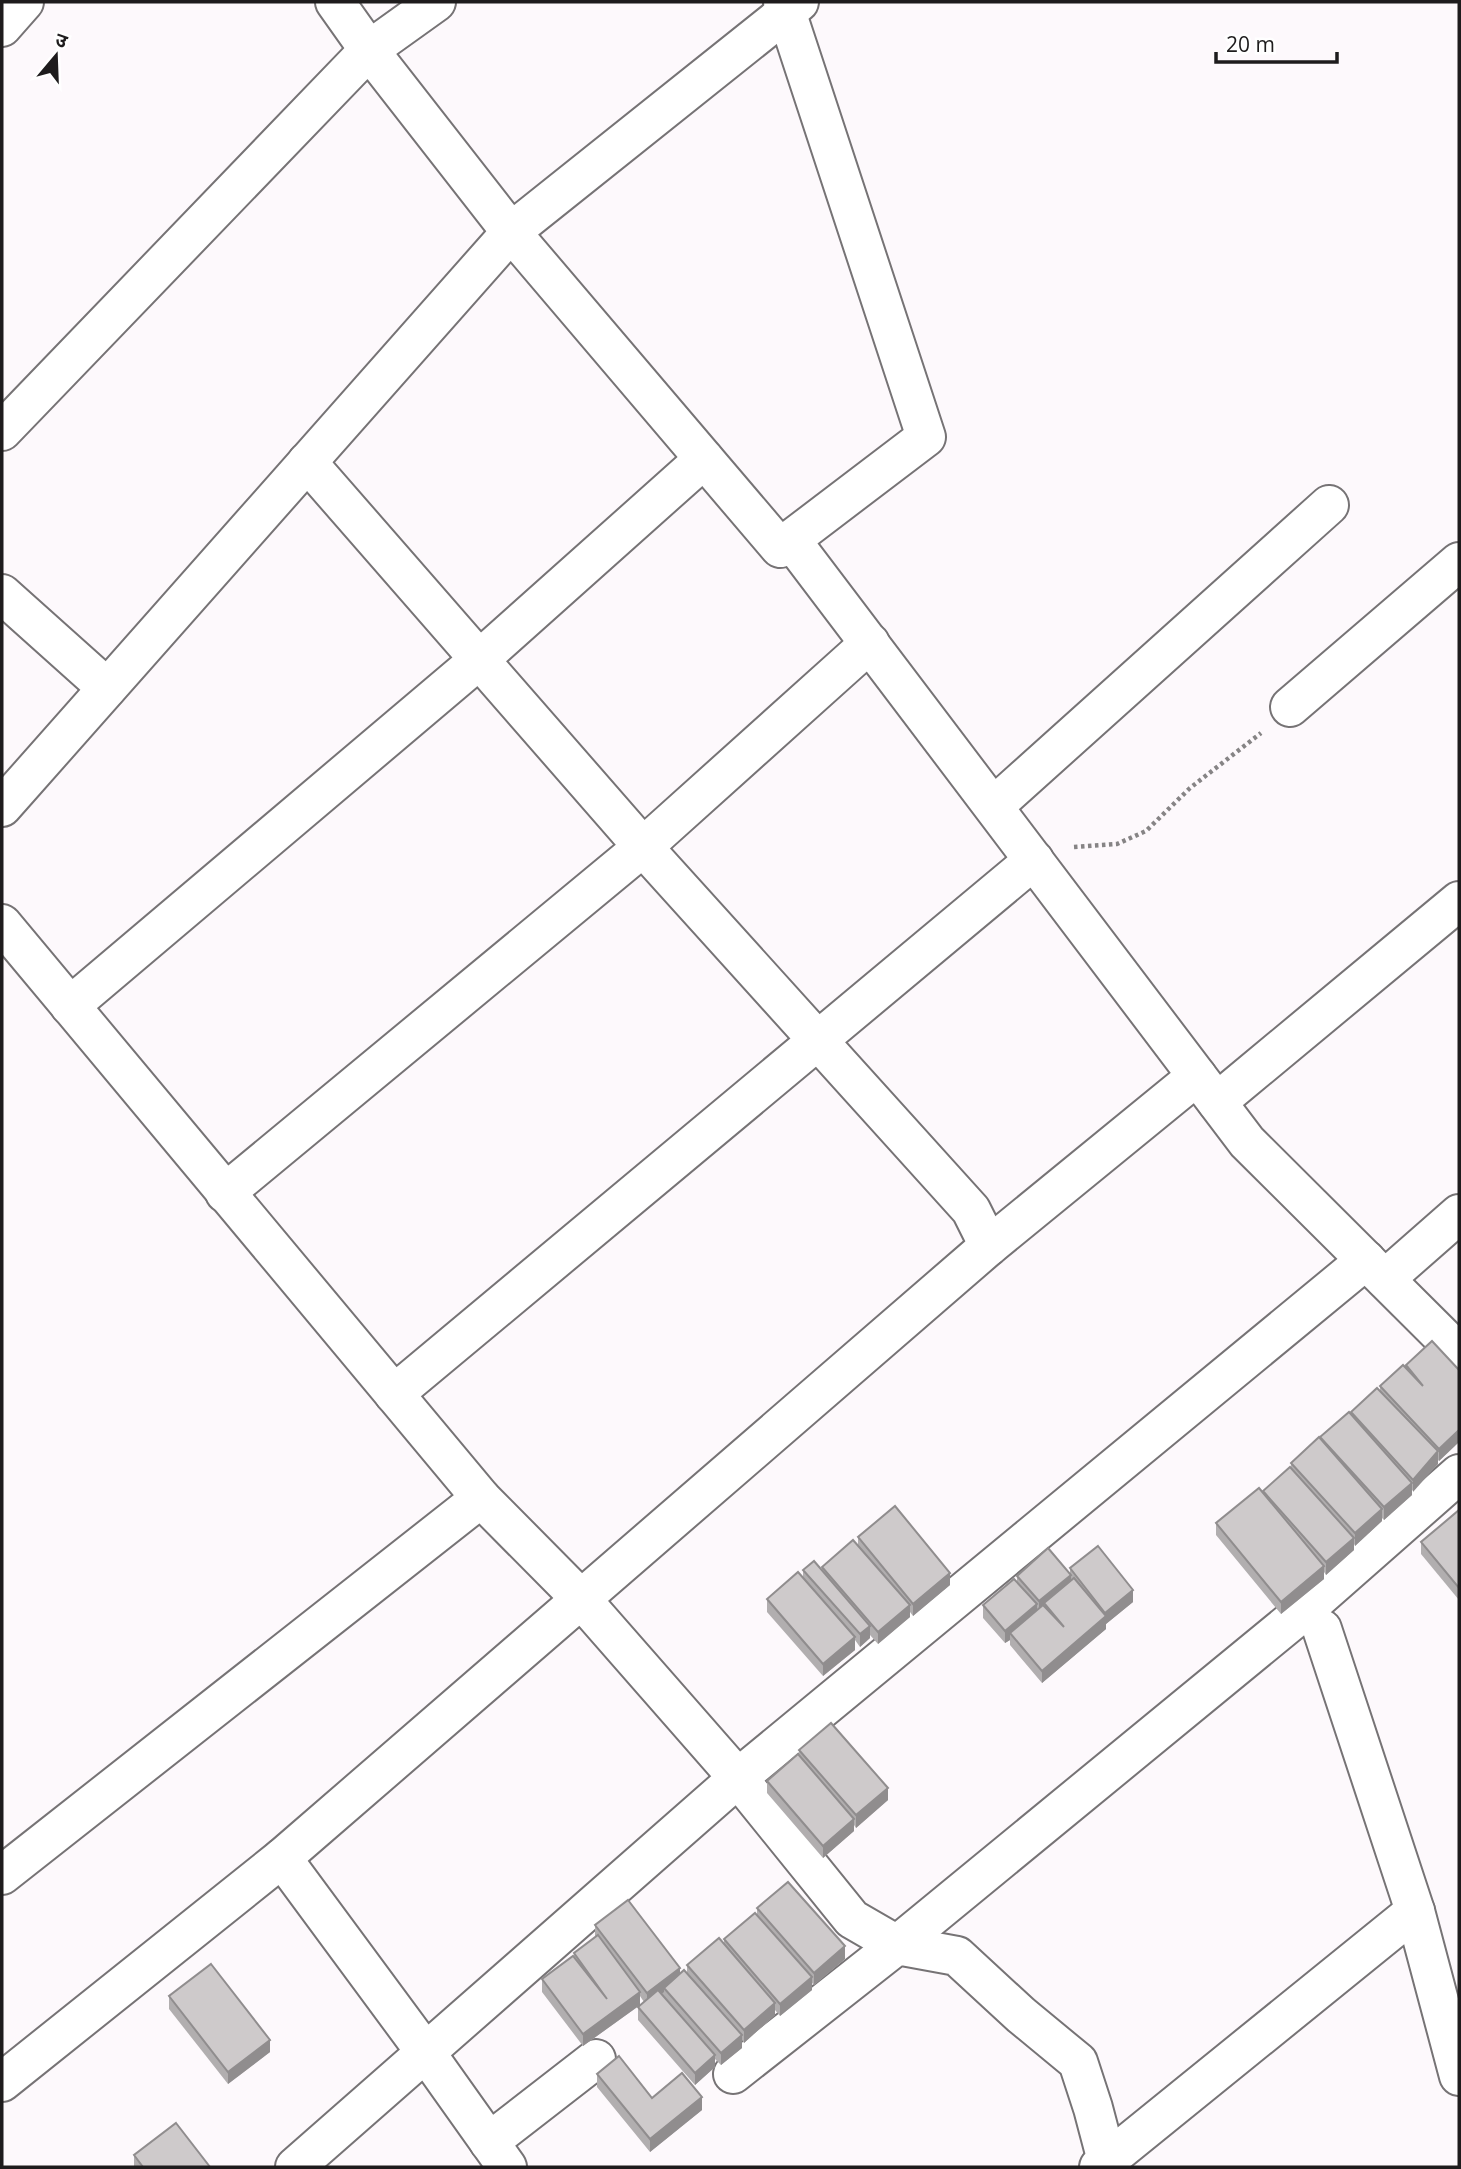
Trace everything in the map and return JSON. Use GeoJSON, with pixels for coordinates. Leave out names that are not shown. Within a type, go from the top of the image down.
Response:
{"type":"FeatureCollection","features":[{"type":"Feature","properties":{"kind":"street"},"geometry":{"type":"LineString","coordinates":[[2,27],[24,2]]}},
{"type":"Feature","properties":{"kind":"street"},"geometry":{"type":"LineString","coordinates":[[2,807],[510,232],[789,5],[926,437],[780,548],[510,232],[335,2]]}},
{"type":"Feature","properties":{"kind":"street"},"geometry":{"type":"LineString","coordinates":[[2,431],[369,50],[436,2]]}},
{"type":"Feature","properties":{"kind":"street"},"geometry":{"type":"LineString","coordinates":[[70,1006],[480,659],[704,458]]}},
{"type":"Feature","properties":{"kind":"street"},"geometry":{"type":"LineString","coordinates":[[307,462],[643,847],[971,1210],[989,1246]]}},
{"type":"Feature","properties":{"kind":"street"},"geometry":{"type":"LineString","coordinates":[[994,806],[1329,505]]}},
{"type":"Feature","properties":{"kind":"street"},"geometry":{"type":"LineString","coordinates":[[792,540],[1247,1142],[1459,1353]]}},
{"type":"Feature","properties":{"kind":"street"},"geometry":{"type":"LineString","coordinates":[[1290,707],[1459,562]]}},
{"type":"Feature","properties":{"kind":"street"},"geometry":{"type":"LineString","coordinates":[[2,594],[107,688]]}},
{"type":"Feature","properties":{"kind":"street"},"geometry":{"type":"LineString","coordinates":[[225,1193],[643,847],[870,643]]}},
{"type":"Feature","properties":{"kind":"street"},"geometry":{"type":"LineString","coordinates":[[394,1394],[1034,860]]}},
{"type":"Feature","properties":{"kind":"street"},"geometry":{"type":"LineString","coordinates":[[2,2082],[282,1858],[989,1246],[1207,1089],[1459,901]]}},
{"type":"Feature","properties":{"kind":"street"},"geometry":{"type":"LineString","coordinates":[[2,925],[481,1498],[582,1600],[738,1778],[852,1919],[897,1945],[957,1956],[1077,2062],[1093,2108],[1103,2164],[1415,1911]]}},
{"type":"Feature","properties":{"kind":"street"},"geometry":{"type":"LineString","coordinates":[[295,2167],[738,1778],[1375,1269],[1459,1214]]}},
{"type":"Feature","properties":{"kind":"street"},"geometry":{"type":"LineString","coordinates":[[733,2074],[897,1945],[1300,1614],[1459,1474]]}},
{"type":"Feature","properties":{"kind":"street"},"geometry":{"type":"LineString","coordinates":[[2,1875],[481,1498]]}},
{"type":"Feature","properties":{"kind":"street"},"geometry":{"type":"LineString","coordinates":[[1322,1629],[1415,1911],[1459,2076]]}},
{"type":"Feature","properties":{"kind":"street"},"geometry":{"type":"LineString","coordinates":[[282,1858],[498,2155],[596,2059]]}},
{"type":"Feature","properties":{"kind":"path"},"geometry":{"type":"LineString","coordinates":[[1034,860],[1052,849],[1117,844],[1146,831],[1190,788],[1245,747],[1290,707]]}},
{"type":"Feature","properties":{"kind":"building"},"geometry":{"type":"Polygon","coordinates":[[[1432,1341],[1459,1370],[1459,1430],[1439,1449],[1380,1386],[1403,1365],[1423,1386],[1406,1365],[1432,1341]]]}},
{"type":"Feature","properties":{"kind":"building"},"geometry":{"type":"Polygon","coordinates":[[[1377,1388],[1438,1451],[1413,1480],[1351,1412],[1377,1388]]]}},
{"type":"Feature","properties":{"kind":"building"},"geometry":{"type":"Polygon","coordinates":[[[1349,1412],[1412,1483],[1384,1507],[1320,1437],[1349,1412]]]}},
{"type":"Feature","properties":{"kind":"building"},"geometry":{"type":"Polygon","coordinates":[[[1319,1437],[1382,1509],[1355,1533],[1291,1463],[1319,1437]]]}},
{"type":"Feature","properties":{"kind":"building"},"geometry":{"type":"Polygon","coordinates":[[[1290,1467],[1354,1538],[1326,1562],[1263,1491],[1290,1467]]]}},
{"type":"Feature","properties":{"kind":"building"},"geometry":{"type":"Polygon","coordinates":[[[1259,1488],[1324,1566],[1281,1602],[1216,1523],[1259,1488]]]}},
{"type":"Feature","properties":{"kind":"building"},"geometry":{"type":"Polygon","coordinates":[[[895,1506],[950,1573],[913,1604],[858,1537],[895,1506]]]}},
{"type":"Feature","properties":{"kind":"building"},"geometry":{"type":"Polygon","coordinates":[[[1459,1510],[1459,1588],[1421,1542],[1459,1510]]]}},
{"type":"Feature","properties":{"kind":"building"},"geometry":{"type":"Polygon","coordinates":[[[853,1540],[910,1605],[878,1632],[822,1567],[853,1540]]]}},
{"type":"Feature","properties":{"kind":"building"},"geometry":{"type":"Polygon","coordinates":[[[1098,1546],[1133,1590],[1105,1613],[1070,1568],[1098,1546]]]}},
{"type":"Feature","properties":{"kind":"building"},"geometry":{"type":"Polygon","coordinates":[[[1048,1548],[1071,1575],[1039,1601],[1017,1576],[1048,1548]]]}},
{"type":"Feature","properties":{"kind":"building"},"geometry":{"type":"Polygon","coordinates":[[[814,1561],[870,1626],[860,1634],[803,1570],[814,1561]]]}},
{"type":"Feature","properties":{"kind":"building"},"geometry":{"type":"Polygon","coordinates":[[[798,1572],[855,1637],[823,1664],[767,1599],[798,1572]]]}},
{"type":"Feature","properties":{"kind":"building"},"geometry":{"type":"Polygon","coordinates":[[[1074,1578],[1106,1616],[1042,1671],[1010,1633],[1043,1605],[1064,1627],[1044,1603],[1074,1578]]]}},
{"type":"Feature","properties":{"kind":"building"},"geometry":{"type":"Polygon","coordinates":[[[1014,1579],[1037,1604],[1005,1631],[983,1605],[1014,1579]]]}},
{"type":"Feature","properties":{"kind":"building"},"geometry":{"type":"Polygon","coordinates":[[[831,1723],[888,1788],[856,1815],[799,1750],[831,1723]]]}},
{"type":"Feature","properties":{"kind":"building"},"geometry":{"type":"Polygon","coordinates":[[[798,1754],[854,1819],[823,1846],[767,1781],[798,1754]]]}},
{"type":"Feature","properties":{"kind":"building"},"geometry":{"type":"Polygon","coordinates":[[[788,1882],[845,1946],[814,1973],[757,1908],[788,1882]]]}},
{"type":"Feature","properties":{"kind":"building"},"geometry":{"type":"Polygon","coordinates":[[[628,1900],[680,1968],[647,1993],[595,1925],[628,1900]]]}},
{"type":"Feature","properties":{"kind":"building"},"geometry":{"type":"Polygon","coordinates":[[[755,1913],[812,1977],[780,2004],[724,1939],[755,1913]]]}},
{"type":"Feature","properties":{"kind":"building"},"geometry":{"type":"Polygon","coordinates":[[[598,1935],[640,1992],[583,2034],[542,1979],[573,1956],[607,1999],[574,1953],[598,1935]]]}},
{"type":"Feature","properties":{"kind":"building"},"geometry":{"type":"Polygon","coordinates":[[[719,1938],[775,2003],[744,2030],[687,1965],[719,1938]]]}},
{"type":"Feature","properties":{"kind":"building"},"geometry":{"type":"Polygon","coordinates":[[[211,1964],[270,2040],[228,2072],[169,1996],[211,1964]]]}},
{"type":"Feature","properties":{"kind":"building"},"geometry":{"type":"Polygon","coordinates":[[[684,1970],[742,2035],[721,2053],[664,1988],[684,1970]]]}},
{"type":"Feature","properties":{"kind":"building"},"geometry":{"type":"Polygon","coordinates":[[[658,1990],[715,2055],[695,2073],[638,2007],[658,1990]]]}},
{"type":"Feature","properties":{"kind":"building"},"geometry":{"type":"Polygon","coordinates":[[[619,2056],[652,2098],[682,2073],[702,2097],[650,2139],[597,2074],[619,2056]]]}},
{"type":"Feature","properties":{"kind":"building"},"geometry":{"type":"Polygon","coordinates":[[[176,2123],[210,2167],[143,2167],[134,2155],[176,2123]]]}}]}
